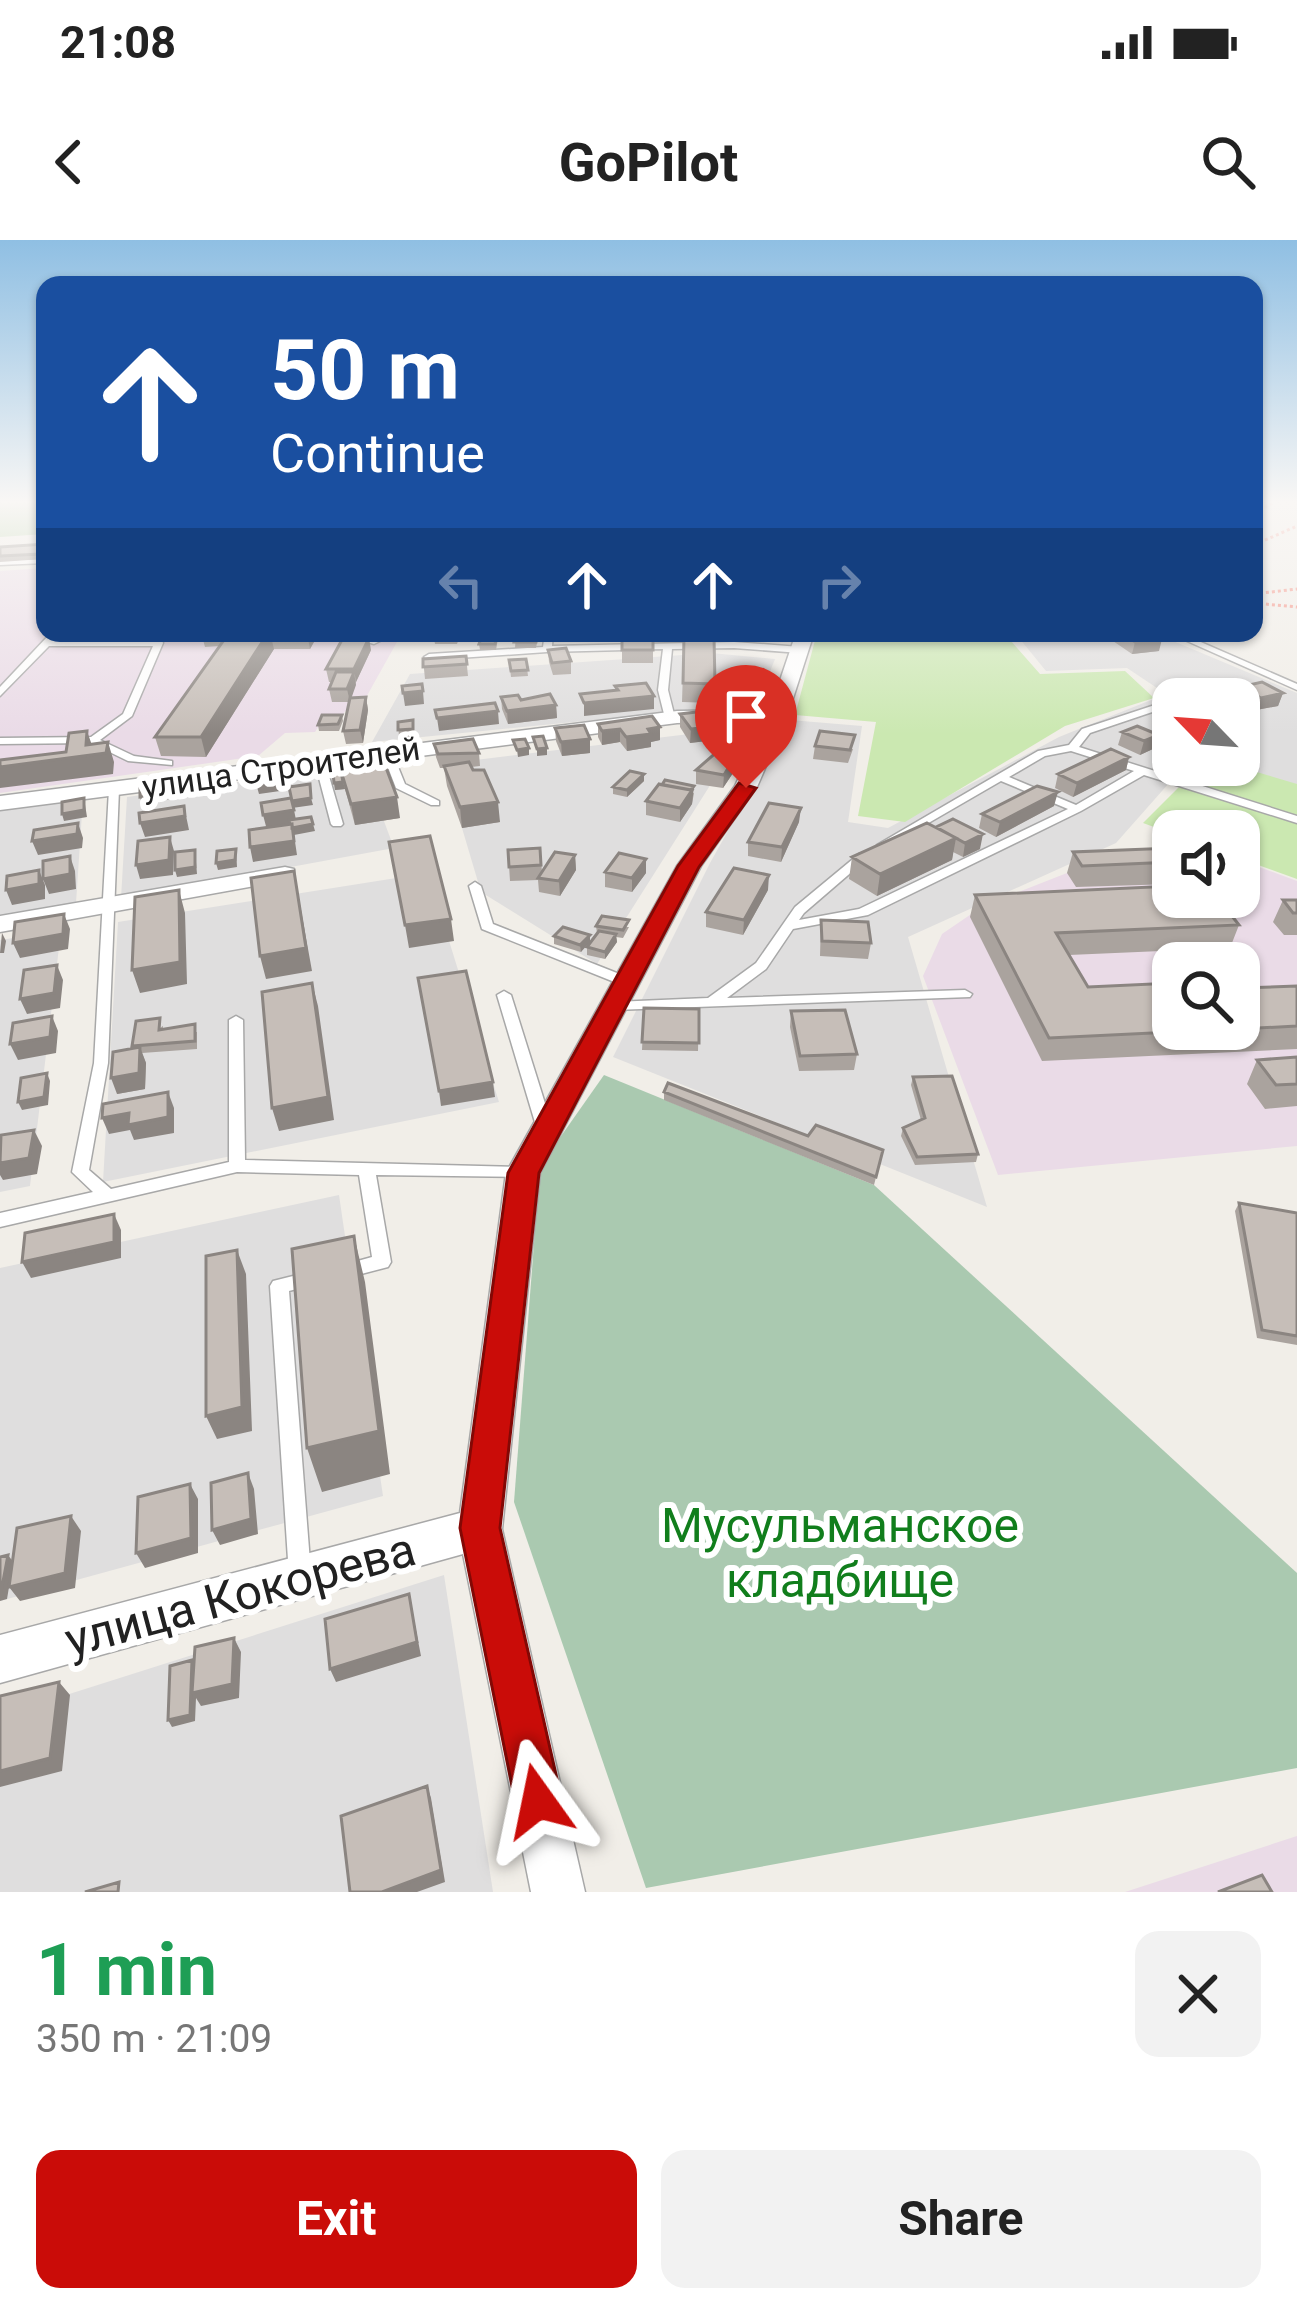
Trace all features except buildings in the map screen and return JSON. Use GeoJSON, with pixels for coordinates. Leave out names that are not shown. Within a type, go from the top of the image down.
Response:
{"type":"FeatureCollection","features":[{"type":"Feature","properties":{"kind":"street"},"geometry":{"type":"LineString","coordinates":[[558,1892],[480,1528],[524,1173],[689,866],[746,788],[777,717],[802,642]]}},
{"type":"Feature","properties":{"kind":"street","name":"улица Строителей"},"geometry":{"type":"LineString","coordinates":[[0,803],[670,718],[751,713],[777,717]]}},
{"type":"Feature","properties":{"kind":"street"},"geometry":{"type":"LineString","coordinates":[[0,924],[285,874]]}},
{"type":"Feature","properties":{"kind":"street","name":"улица Кокорева"},"geometry":{"type":"LineString","coordinates":[[0,1659],[480,1528]]}},
{"type":"Feature","properties":{"kind":"lane"},"geometry":{"type":"LineString","coordinates":[[547,649],[548,642]]}},
{"type":"Feature","properties":{"kind":"lane"},"geometry":{"type":"LineString","coordinates":[[429,657],[775,642]]}},
{"type":"Feature","properties":{"kind":"lane"},"geometry":{"type":"LineString","coordinates":[[1193,642],[1291,685]]}},
{"type":"Feature","properties":{"kind":"lane"},"geometry":{"type":"LineString","coordinates":[[0,693],[47,643],[159,643],[127,716],[93,740]]}},
{"type":"Feature","properties":{"kind":"lane"},"geometry":{"type":"LineString","coordinates":[[668,646],[663,690],[670,718]]}},
{"type":"Feature","properties":{"kind":"lane"},"geometry":{"type":"LineString","coordinates":[[1260,689],[1291,685]]}},
{"type":"Feature","properties":{"kind":"lane"},"geometry":{"type":"LineString","coordinates":[[1072,748],[1086,731],[1152,709]]}},
{"type":"Feature","properties":{"kind":"lane"},"geometry":{"type":"LineString","coordinates":[[0,741],[93,740],[132,759],[168,763]]}},
{"type":"Feature","properties":{"kind":"lane"},"geometry":{"type":"LineString","coordinates":[[711,1003],[761,966],[799,910],[858,859],[1042,753],[1072,748],[1297,820]]}},
{"type":"Feature","properties":{"kind":"lane"},"geometry":{"type":"LineString","coordinates":[[387,752],[400,786],[436,803]]}},
{"type":"Feature","properties":{"kind":"lane"},"geometry":{"type":"LineString","coordinates":[[319,760],[337,824]]}},
{"type":"Feature","properties":{"kind":"lane"},"geometry":{"type":"LineString","coordinates":[[788,926],[863,912],[996,850],[1143,771]]}},
{"type":"Feature","properties":{"kind":"lane"},"geometry":{"type":"LineString","coordinates":[[1001,777],[1077,809]]}},
{"type":"Feature","properties":{"kind":"lane"},"geometry":{"type":"LineString","coordinates":[[105,1193],[80,1172],[101,1063],[112,908],[114,789]]}},
{"type":"Feature","properties":{"kind":"lane"},"geometry":{"type":"LineString","coordinates":[[930,818],[946,826]]}},
{"type":"Feature","properties":{"kind":"lane"},"geometry":{"type":"LineString","coordinates":[[980,842],[996,850]]}},
{"type":"Feature","properties":{"kind":"lane"},"geometry":{"type":"LineString","coordinates":[[475,886],[487,926],[621,994],[711,1003],[965,994]]}},
{"type":"Feature","properties":{"kind":"lane"},"geometry":{"type":"LineString","coordinates":[[504,995],[546,1132]]}},
{"type":"Feature","properties":{"kind":"lane"},"geometry":{"type":"LineString","coordinates":[[236,1020],[237,1166]]}},
{"type":"Feature","properties":{"kind":"lane"},"geometry":{"type":"LineString","coordinates":[[0,1220],[237,1166],[524,1173]]}},
{"type":"Feature","properties":{"kind":"lane"},"geometry":{"type":"LineString","coordinates":[[300,1577],[279,1286],[382,1262],[366,1168]]}},
{"type":"Feature","properties":{"kind":"path"},"geometry":{"type":"LineString","coordinates":[[1263,593],[1297,589]]}},
{"type":"Feature","properties":{"kind":"path"},"geometry":{"type":"LineString","coordinates":[[1263,604],[1297,607]]}},
{"type":"Feature","properties":{"kind":"shaded area"},"geometry":{"type":"Polygon","coordinates":[[[0,580],[36,580],[36,642],[397,642],[364,701],[365,708],[345,711],[341,719],[323,720],[315,732],[285,733],[258,756],[0,793],[0,580]]]}},
{"type":"Feature","properties":{"kind":"shaded area"},"geometry":{"type":"Polygon","coordinates":[[[1022,642],[1175,642],[1297,693],[1297,796],[1260,784],[1260,678],[1152,678],[1152,685],[1127,668],[1046,671],[1022,642]]]}},
{"type":"Feature","properties":{"kind":"shaded area"},"geometry":{"type":"Polygon","coordinates":[[[711,653],[775,659],[753,714],[675,712],[372,742],[410,674],[711,653]]]}},
{"type":"Feature","properties":{"kind":"shaded area"},"geometry":{"type":"Polygon","coordinates":[[[1152,700],[1152,786],[1166,786],[1116,843],[908,937],[987,1207],[613,1057],[710,863],[790,720],[862,726],[848,822],[888,828],[1059,737],[1152,700]]]}},
{"type":"Feature","properties":{"kind":"shaded area"},"geometry":{"type":"Polygon","coordinates":[[[747,727],[597,964],[481,892],[443,764],[747,727]]]}},
{"type":"Feature","properties":{"kind":"shaded area"},"geometry":{"type":"Polygon","coordinates":[[[363,765],[394,848],[121,898],[127,797],[363,765]]]}},
{"type":"Feature","properties":{"kind":"shaded area"},"geometry":{"type":"Polygon","coordinates":[[[83,798],[76,903],[0,915],[0,809],[83,798]]]}},
{"type":"Feature","properties":{"kind":"shaded area"},"geometry":{"type":"Polygon","coordinates":[[[1260,867],[1297,881],[1297,1146],[998,1175],[923,976],[942,934],[983,906],[1067,873],[1152,871],[1152,918],[1260,918],[1260,867]]]}},
{"type":"Feature","properties":{"kind":"shaded area"},"geometry":{"type":"Polygon","coordinates":[[[428,873],[499,1102],[103,1182],[118,922],[428,873]]]}},
{"type":"Feature","properties":{"kind":"shaded area"},"geometry":{"type":"Polygon","coordinates":[[[61,931],[30,1186],[0,1192],[0,940],[61,931]]]}},
{"type":"Feature","properties":{"kind":"shaded area"},"geometry":{"type":"Polygon","coordinates":[[[339,1195],[383,1496],[0,1601],[0,1268],[339,1195]]]}},
{"type":"Feature","properties":{"kind":"shaded area"},"geometry":{"type":"Polygon","coordinates":[[[444,1575],[493,1892],[0,1892],[0,1716],[444,1575]]]}},
{"type":"Feature","properties":{"kind":"shaded area"},"geometry":{"type":"Polygon","coordinates":[[[1297,1836],[1297,1892],[1125,1892],[1297,1836]]]}},
{"type":"Feature","properties":{"kind":"green space"},"geometry":{"type":"Polygon","coordinates":[[[815,642],[1012,642],[1040,674],[1125,671],[1152,696],[1065,726],[905,822],[858,816],[876,722],[795,715],[815,642]]]}},
{"type":"Feature","properties":{"kind":"green space"},"geometry":{"type":"Polygon","coordinates":[[[1260,773],[1297,784],[1297,879],[1260,866],[1260,810],[1156,810],[1180,786],[1260,786],[1260,773]]]}},
{"type":"Feature","properties":{"kind":"green space","name":"Мусульманское кладбище"},"geometry":{"type":"Polygon","coordinates":[[[604,1075],[874,1185],[1297,1573],[1297,1768],[646,1888],[514,1502],[540,1166],[604,1075]]]}},
{"type":"Feature","properties":{"kind":"route"},"geometry":{"type":"LineString","coordinates":[[538,1801],[480,1528],[524,1173],[689,866],[746,788]]}}]}
